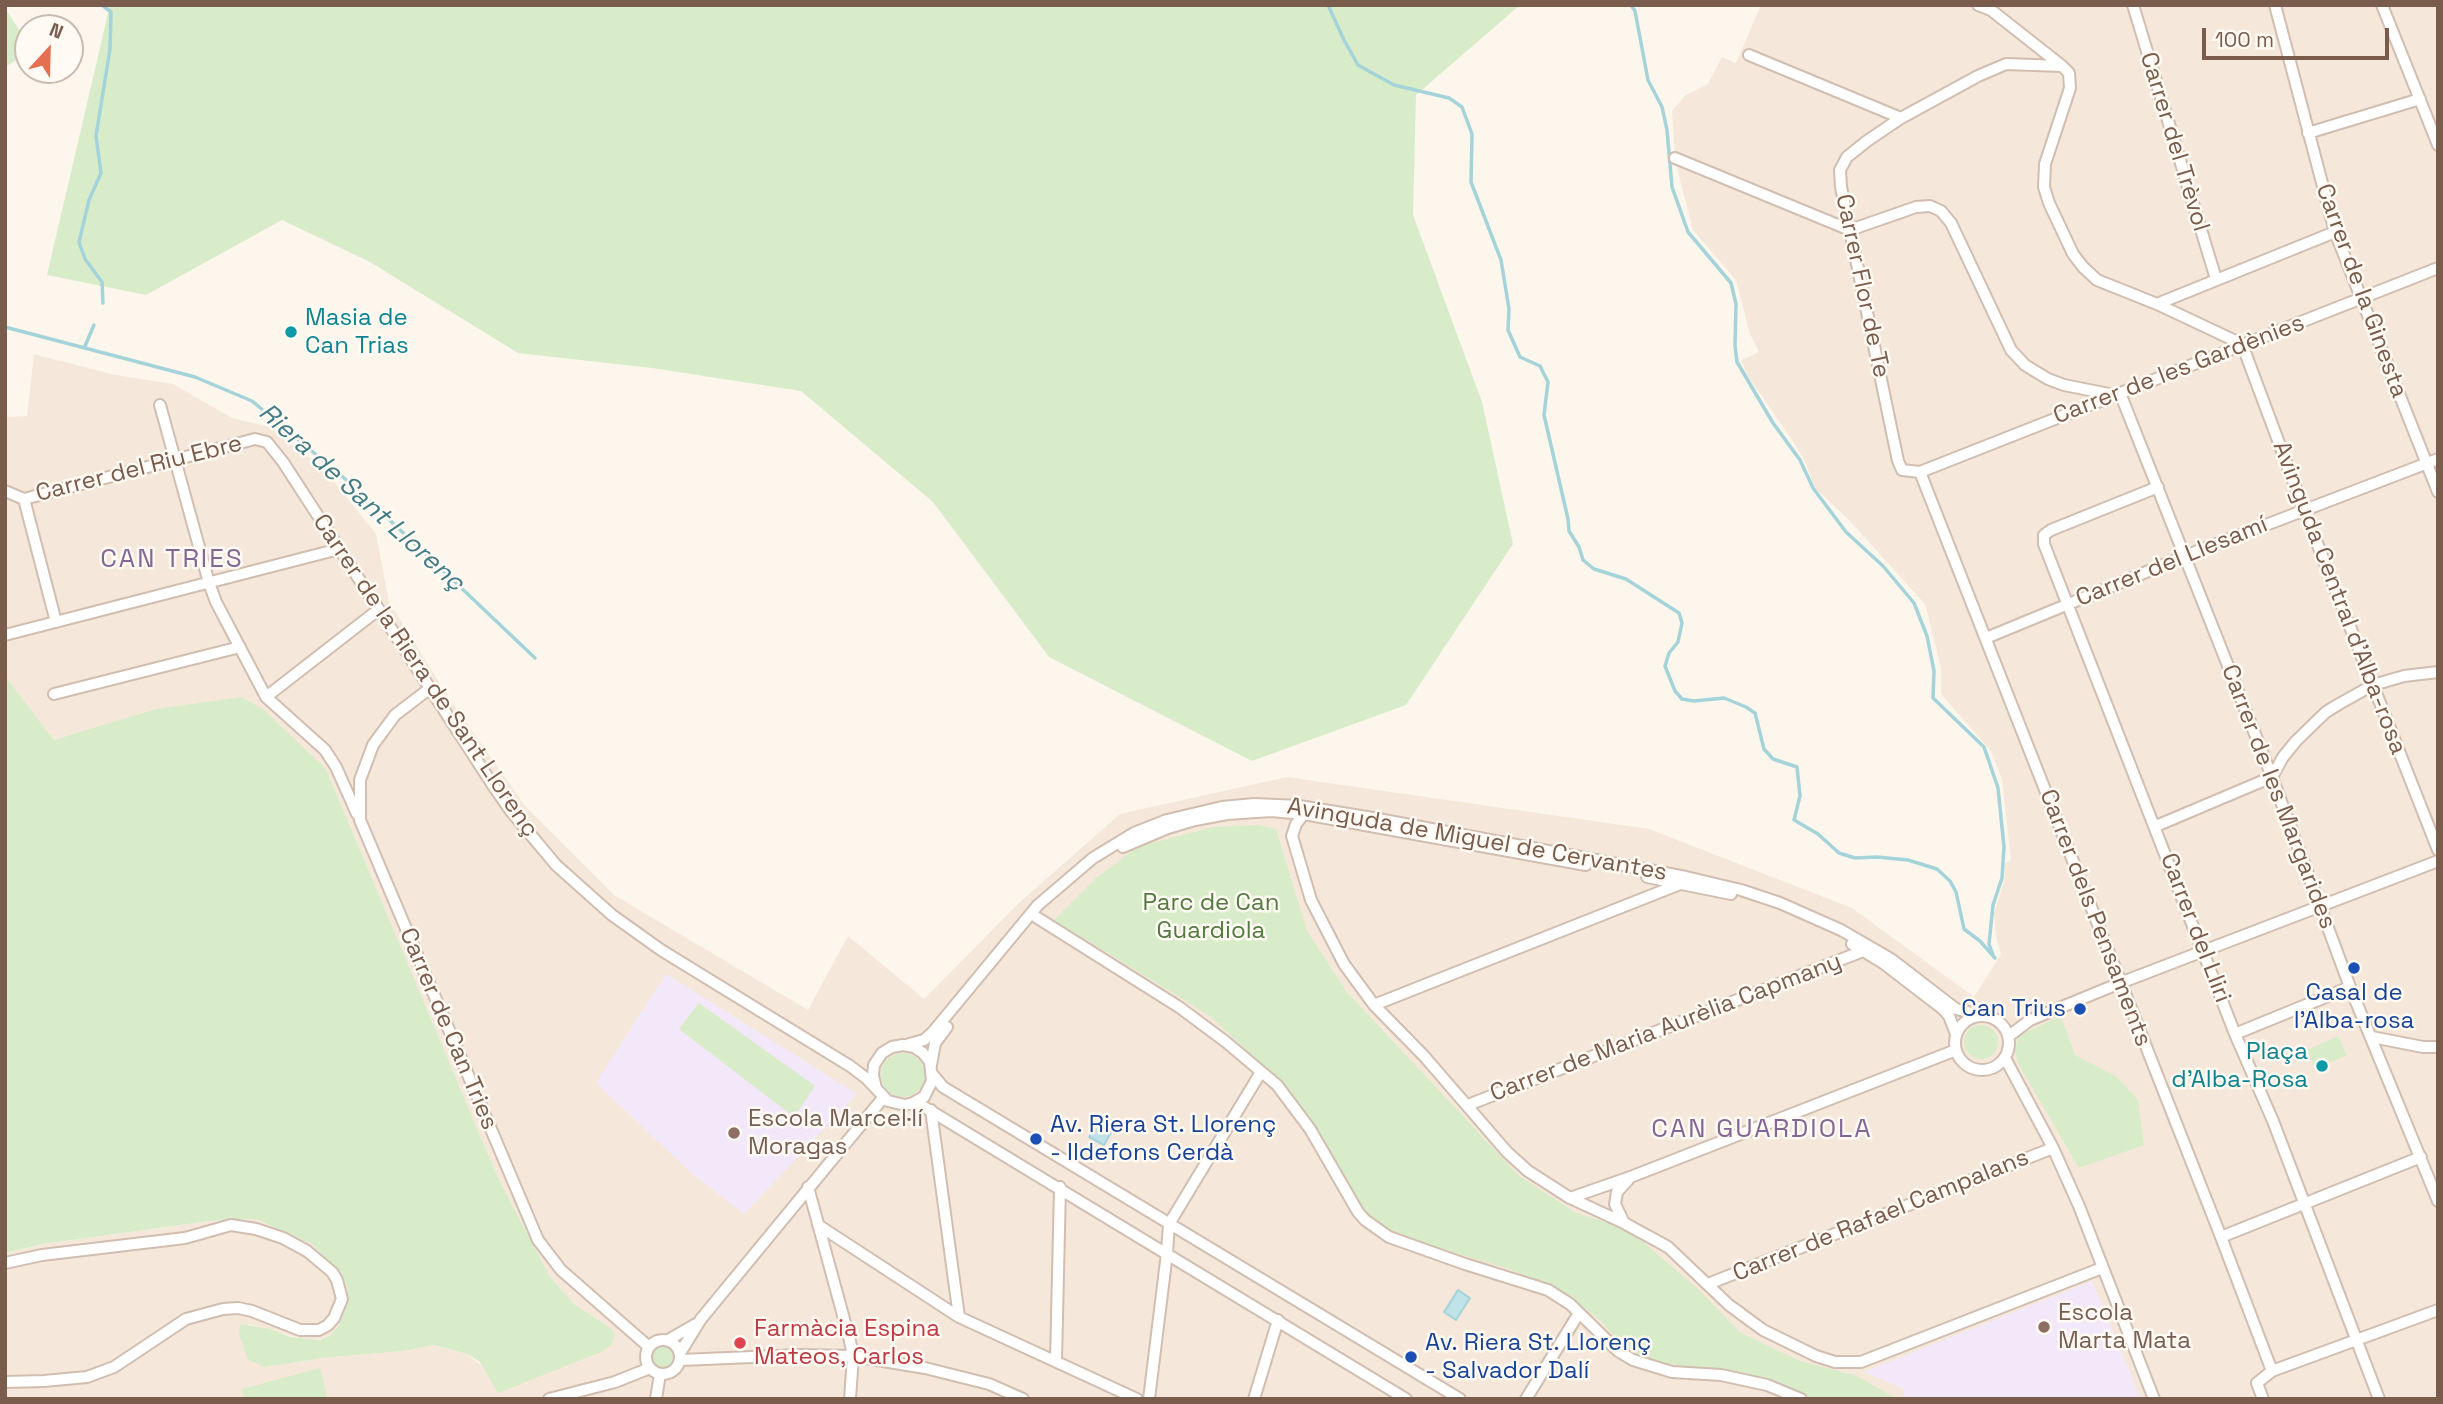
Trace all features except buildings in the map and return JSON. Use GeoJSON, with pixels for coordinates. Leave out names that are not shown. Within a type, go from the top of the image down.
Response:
{"type":"FeatureCollection","features":[{"type":"Feature","properties":{"kind":"street"},"geometry":{"type":"LineString","coordinates":[[1978,5],[1991,10],[2069,73],[2070,88],[2045,164],[2044,187],[2073,254],[2083,267],[2097,280],[2157,304],[2242,344]]}},
{"type":"Feature","properties":{"kind":"street","name":"Carrer del Trèvol"},"geometry":{"type":"LineString","coordinates":[[2133,5],[2216,279]]}},
{"type":"Feature","properties":{"kind":"street","name":"Carrer de la Ginesta"},"geometry":{"type":"LineString","coordinates":[[2275,5],[2335,232],[2438,492]]}},
{"type":"Feature","properties":{"kind":"street"},"geometry":{"type":"LineString","coordinates":[[2382,5],[2438,145]]}},
{"type":"Feature","properties":{"kind":"street"},"geometry":{"type":"LineString","coordinates":[[1749,55],[1901,118]]}},
{"type":"Feature","properties":{"kind":"street","name":"Carrer Flor de Te"},"geometry":{"type":"LineString","coordinates":[[1920,472],[1902,470],[1898,461],[1840,187],[1840,170],[1847,157],[1901,118],[1978,76],[2007,64],[2062,66]]}},
{"type":"Feature","properties":{"kind":"street"},"geometry":{"type":"LineString","coordinates":[[2308,133],[2420,99]]}},
{"type":"Feature","properties":{"kind":"street"},"geometry":{"type":"LineString","coordinates":[[1675,158],[1850,230],[1916,207],[1930,206],[1941,211],[1951,223],[2011,350],[2025,365],[2064,385],[2117,394]]}},
{"type":"Feature","properties":{"kind":"street"},"geometry":{"type":"LineString","coordinates":[[2157,304],[2335,232]]}},
{"type":"Feature","properties":{"kind":"street","name":"Carrer de les Gardènies"},"geometry":{"type":"LineString","coordinates":[[1920,472],[2438,268]]}},
{"type":"Feature","properties":{"kind":"street","name":"Avinguda Central d'Alba-rosa"},"geometry":{"type":"LineString","coordinates":[[2242,344],[2304,510],[2438,850]]}},
{"type":"Feature","properties":{"kind":"street","name":"Carrer de les Margarides"},"geometry":{"type":"LineString","coordinates":[[2117,394],[2158,487],[2272,777],[2350,987],[2438,1201]]}},
{"type":"Feature","properties":{"kind":"street"},"geometry":{"type":"LineString","coordinates":[[160,405],[209,583],[266,697],[325,750],[336,767],[360,820]]}},
{"type":"Feature","properties":{"kind":"street","name":"Carrer del Riu Ebre"},"geometry":{"type":"LineString","coordinates":[[24,499],[255,439]]}},
{"type":"Feature","properties":{"kind":"street","name":"Carrer de la Riera de Sant Llorenç"},"geometry":{"type":"LineString","coordinates":[[255,439],[267,442],[273,449],[510,810],[556,865],[612,915],[662,950],[850,1066],[876,1088],[883,1098]]}},
{"type":"Feature","properties":{"kind":"street","name":"Carrer del Llesamí"},"geometry":{"type":"LineString","coordinates":[[1986,638],[2185,556],[2438,459]]}},
{"type":"Feature","properties":{"kind":"street","name":"Carrer dels Pensaments"},"geometry":{"type":"LineString","coordinates":[[1920,472],[2272,1371]]}},
{"type":"Feature","properties":{"kind":"street","name":"Carrer del Lliri"},"geometry":{"type":"LineString","coordinates":[[2158,487],[2051,530],[2045,535],[2044,544],[2235,1034],[2273,1121],[2379,1399]]}},
{"type":"Feature","properties":{"kind":"street"},"geometry":{"type":"LineString","coordinates":[[5,491],[24,499],[56,622]]}},
{"type":"Feature","properties":{"kind":"street"},"geometry":{"type":"LineString","coordinates":[[5,635],[339,549]]}},
{"type":"Feature","properties":{"kind":"street"},"geometry":{"type":"LineString","coordinates":[[266,697],[378,610]]}},
{"type":"Feature","properties":{"kind":"street"},"geometry":{"type":"LineString","coordinates":[[54,694],[240,647]]}},
{"type":"Feature","properties":{"kind":"street"},"geometry":{"type":"LineString","coordinates":[[2156,826],[2272,777],[2296,741],[2326,712],[2374,685],[2404,676],[2438,672]]}},
{"type":"Feature","properties":{"kind":"street","name":"Carrer de Can Tries"},"geometry":{"type":"LineString","coordinates":[[429,689],[395,715],[373,745],[360,780],[360,820],[538,1240],[562,1270],[649,1347]]}},
{"type":"Feature","properties":{"kind":"street","name":"Avinguda de Miguel de Cervantes"},"geometry":{"type":"LineString","coordinates":[[906,1045],[924,1040],[933,1032],[1038,905],[1093,858],[1134,833],[1167,820],[1193,813],[1254,804],[1299,806],[1373,818],[1686,877],[1741,890],[1780,903],[1855,937],[1891,959],[1956,1009],[1980,1015]]}},
{"type":"Feature","properties":{"kind":"street","name":"Avinguda de Miguel de Cervantes"},"geometry":{"type":"LineString","coordinates":[[932,1070],[933,1049],[939,1037],[1036,917],[1052,899],[1108,856],[1167,828],[1227,814],[1271,811],[1304,814],[1680,884],[1730,894],[1775,908],[1818,925],[1863,951],[1943,1009],[1956,1034]]}},
{"type":"Feature","properties":{"kind":"street"},"geometry":{"type":"LineString","coordinates":[[1304,814],[1296,824],[1292,836],[1311,900],[1344,964],[1374,1005],[1468,1105],[1507,1152],[1528,1171],[1570,1198],[1668,1247],[1737,1311],[1763,1330],[1816,1356],[1835,1362],[1851,1363],[1874,1357],[2102,1268]]}},
{"type":"Feature","properties":{"kind":"street"},"geometry":{"type":"LineString","coordinates":[[2008,1035],[2031,1020],[2120,983],[2438,861]]}},
{"type":"Feature","properties":{"kind":"street"},"geometry":{"type":"LineString","coordinates":[[1374,1005],[1680,884]]}},
{"type":"Feature","properties":{"kind":"street"},"geometry":{"type":"LineString","coordinates":[[1036,917],[1179,1007],[1277,1085],[1305,1121],[1365,1220],[1389,1237],[1548,1290],[1561,1297],[1618,1351],[1642,1364],[1672,1372],[1721,1375],[1767,1385],[1801,1399]]}},
{"type":"Feature","properties":{"kind":"street","name":"Carrer de Maria Aurèlia Capmany"},"geometry":{"type":"LineString","coordinates":[[1468,1105],[1863,951]]}},
{"type":"Feature","properties":{"kind":"street"},"geometry":{"type":"LineString","coordinates":[[2235,1034],[2350,987]]}},
{"type":"Feature","properties":{"kind":"street"},"geometry":{"type":"LineString","coordinates":[[1980,1015],[1997,1019],[2004,1026],[2009,1050],[2005,1058],[1991,1068],[1973,1069],[1961,1059],[1956,1050],[1956,1034],[1963,1023],[1980,1015]]}},
{"type":"Feature","properties":{"kind":"street"},"geometry":{"type":"LineString","coordinates":[[2372,1037],[2423,1047],[2438,1046]]}},
{"type":"Feature","properties":{"kind":"street"},"geometry":{"type":"LineString","coordinates":[[850,1066],[864,1068],[875,1062],[887,1049],[906,1045],[921,1051],[943,1087],[1460,1399]]}},
{"type":"Feature","properties":{"kind":"street"},"geometry":{"type":"LineString","coordinates":[[1570,1198],[1956,1050]]}},
{"type":"Feature","properties":{"kind":"street"},"geometry":{"type":"LineString","coordinates":[[2005,1058],[2053,1148],[2079,1206],[2154,1399]]}},
{"type":"Feature","properties":{"kind":"street"},"geometry":{"type":"LineString","coordinates":[[875,1062],[873,1076],[876,1088]]}},
{"type":"Feature","properties":{"kind":"street"},"geometry":{"type":"LineString","coordinates":[[916,1102],[929,1090],[932,1070]]}},
{"type":"Feature","properties":{"kind":"street"},"geometry":{"type":"LineString","coordinates":[[1149,1399],[1169,1224],[1261,1072]]}},
{"type":"Feature","properties":{"kind":"street"},"geometry":{"type":"LineString","coordinates":[[550,1399],[655,1371],[669,1374],[675,1370],[698,1323],[883,1098],[896,1104],[916,1102],[931,1110],[1278,1320],[1387,1394],[1406,1399]]}},
{"type":"Feature","properties":{"kind":"street"},"geometry":{"type":"LineString","coordinates":[[931,1110],[959,1317]]}},
{"type":"Feature","properties":{"kind":"street","name":"Carrer de Rafael Campalans"},"geometry":{"type":"LineString","coordinates":[[1708,1284],[2053,1148]]}},
{"type":"Feature","properties":{"kind":"street"},"geometry":{"type":"LineString","coordinates":[[2221,1237],[2421,1157]]}},
{"type":"Feature","properties":{"kind":"street"},"geometry":{"type":"LineString","coordinates":[[1624,1223],[1615,1204],[1616,1198],[1621,1187],[1633,1176]]}},
{"type":"Feature","properties":{"kind":"street"},"geometry":{"type":"LineString","coordinates":[[808,1187],[853,1356],[850,1399]]}},
{"type":"Feature","properties":{"kind":"street"},"geometry":{"type":"LineString","coordinates":[[1056,1361],[1060,1187]]}},
{"type":"Feature","properties":{"kind":"street"},"geometry":{"type":"LineString","coordinates":[[5,1263],[42,1255],[185,1238],[231,1225],[256,1228],[307,1251],[332,1272],[342,1299],[334,1318],[319,1330],[300,1330],[252,1311],[223,1308],[186,1320],[114,1367],[87,1377],[5,1382]]}},
{"type":"Feature","properties":{"kind":"street"},"geometry":{"type":"LineString","coordinates":[[818,1225],[959,1317],[1137,1399]]}},
{"type":"Feature","properties":{"kind":"street"},"geometry":{"type":"LineString","coordinates":[[2263,1399],[2257,1383],[2272,1371],[2438,1310]]}},
{"type":"Feature","properties":{"kind":"street"},"geometry":{"type":"LineString","coordinates":[[1526,1399],[1579,1313]]}},
{"type":"Feature","properties":{"kind":"street"},"geometry":{"type":"LineString","coordinates":[[1254,1399],[1278,1320]]}},
{"type":"Feature","properties":{"kind":"street"},"geometry":{"type":"LineString","coordinates":[[668,1340],[698,1323]]}},
{"type":"Feature","properties":{"kind":"street"},"geometry":{"type":"LineString","coordinates":[[656,1399],[655,1371],[646,1359],[649,1347],[660,1340],[668,1340],[674,1343],[680,1356]]}},
{"type":"Feature","properties":{"kind":"street"},"geometry":{"type":"LineString","coordinates":[[680,1356],[853,1356],[925,1368],[989,1384],[1023,1399]]}},
{"type":"Feature","properties":{"kind":"shaded area"},"geometry":{"type":"Polygon","coordinates":[[[1761,5],[2438,5],[2438,1399],[5,1399],[5,1253],[43,1244],[210,1221],[256,1219],[312,1244],[336,1266],[347,1285],[349,1301],[344,1317],[334,1333],[325,1339],[307,1340],[248,1324],[265,1367],[433,1345],[467,1354],[484,1367],[608,1326],[575,1305],[550,1277],[498,1178],[326,769],[75,734],[54,740],[5,676],[5,417],[27,416],[34,354],[115,375],[173,384],[232,418],[270,427],[324,469],[376,534],[389,602],[449,698],[525,806],[614,895],[808,1010],[848,936],[924,999],[1019,903],[1120,814],[1287,777],[1649,829],[1852,908],[1974,997],[2001,954],[1996,938],[1994,913],[2004,882],[2005,863],[2011,861],[2002,779],[1991,751],[1941,694],[1941,668],[1925,604],[1848,519],[1815,488],[1795,444],[1747,375],[1741,360],[1759,352],[1750,334],[1736,280],[1693,230],[1675,158],[1672,111],[1686,95],[1708,84],[1722,57],[1736,63],[1761,5]]]}},
{"type":"Feature","properties":{"kind":"shaded area","name":"Escola Marcel·lí Moragas"},"geometry":{"type":"Polygon","coordinates":[[[666,974],[857,1094],[744,1214],[690,1172],[596,1083],[666,974]]]}},
{"type":"Feature","properties":{"kind":"shaded area","name":"Escola Marta Mata"},"geometry":{"type":"Polygon","coordinates":[[[2092,1281],[2141,1399],[1903,1399],[1904,1389],[1864,1372],[2092,1281]]]}},
{"type":"Feature","properties":{"kind":"green space"},"geometry":{"type":"Polygon","coordinates":[[[110,5],[1520,5],[1416,95],[1413,215],[1482,402],[1513,544],[1406,705],[1252,761],[1049,657],[933,502],[801,391],[652,368],[518,353],[370,262],[282,220],[146,295],[47,275],[110,5]]]}},
{"type":"Feature","properties":{"kind":"green space"},"geometry":{"type":"Polygon","coordinates":[[[5,8],[14,22],[14,62],[5,67],[5,8]]]}},
{"type":"Feature","properties":{"kind":"green space"},"geometry":{"type":"Polygon","coordinates":[[[5,676],[54,740],[156,709],[242,697],[264,710],[326,769],[498,1178],[550,1277],[575,1305],[608,1326],[615,1334],[612,1344],[603,1351],[498,1393],[480,1362],[467,1354],[434,1345],[265,1367],[248,1360],[240,1337],[241,1324],[270,1329],[291,1337],[319,1340],[330,1336],[338,1327],[349,1301],[347,1285],[340,1272],[312,1244],[256,1219],[210,1221],[43,1244],[5,1253],[5,676]]]}},
{"type":"Feature","properties":{"kind":"green space","name":"Parc de Can Guardiola"},"geometry":{"type":"Polygon","coordinates":[[[1257,825],[1276,829],[1307,931],[1346,991],[1519,1176],[1576,1213],[1628,1229],[1698,1289],[1741,1333],[1800,1361],[1857,1376],[1897,1399],[1814,1399],[1748,1374],[1664,1363],[1637,1354],[1617,1340],[1601,1321],[1557,1288],[1509,1269],[1396,1235],[1367,1216],[1280,1081],[1210,1016],[1054,920],[1095,879],[1137,847],[1213,827],[1257,825]]]}},
{"type":"Feature","properties":{"kind":"green space"},"geometry":{"type":"Polygon","coordinates":[[[699,1003],[815,1086],[794,1117],[679,1029],[699,1003]]]}},
{"type":"Feature","properties":{"kind":"green space"},"geometry":{"type":"Polygon","coordinates":[[[2061,1016],[2075,1055],[2117,1077],[2138,1100],[2144,1145],[2079,1168],[2019,1065],[2015,1053],[2018,1036],[2061,1016]]]}},
{"type":"Feature","properties":{"kind":"green space"},"geometry":{"type":"Polygon","coordinates":[[[1981,1025],[1993,1030],[1998,1042],[1993,1054],[1981,1059],[1969,1054],[1964,1042],[1969,1030],[1981,1025]]]}},
{"type":"Feature","properties":{"kind":"green space"},"geometry":{"type":"Polygon","coordinates":[[[2338,1036],[2347,1055],[2315,1069],[2307,1050],[2338,1036]]]}},
{"type":"Feature","properties":{"kind":"green space"},"geometry":{"type":"Polygon","coordinates":[[[903,1053],[919,1059],[925,1075],[919,1091],[903,1097],[887,1091],[881,1075],[887,1059],[903,1053]]]}},
{"type":"Feature","properties":{"kind":"green space"},"geometry":{"type":"Polygon","coordinates":[[[664,1344],[673,1348],[677,1357],[673,1366],[664,1370],[655,1366],[651,1357],[655,1348],[664,1344]]]}},
{"type":"Feature","properties":{"kind":"green space"},"geometry":{"type":"Polygon","coordinates":[[[320,1368],[328,1399],[244,1399],[242,1389],[320,1368]]]}},
{"type":"Feature","properties":{"kind":"water"},"geometry":{"type":"Polygon","coordinates":[[[1102,1115],[1116,1123],[1104,1145],[1089,1137],[1102,1115]]]}},
{"type":"Feature","properties":{"kind":"water"},"geometry":{"type":"Polygon","coordinates":[[[1458,1290],[1470,1298],[1456,1320],[1444,1312],[1458,1290]]]}},
{"type":"Feature","properties":{"kind":"waterway"},"geometry":{"type":"LineString","coordinates":[[102,5],[111,12],[110,49],[96,136],[101,173],[89,200],[79,242],[85,259],[102,282],[103,303]]}},
{"type":"Feature","properties":{"kind":"waterway"},"geometry":{"type":"LineString","coordinates":[[1328,5],[1358,65],[1394,85],[1449,98],[1462,107],[1472,134],[1471,182],[1501,260],[1509,309],[1508,330],[1520,357],[1540,366],[1548,382],[1544,415],[1569,531],[1583,560],[1594,569],[1626,579],[1679,613],[1682,623],[1678,642],[1669,653],[1665,666],[1675,691],[1682,699],[1694,701],[1724,698],[1755,713],[1764,749],[1773,759],[1797,767],[1800,796],[1794,820],[1818,834],[1839,853],[1855,858],[1908,860],[1937,869],[1950,881],[1956,892],[1964,929],[1980,941],[1995,958]]}},
{"type":"Feature","properties":{"kind":"waterway"},"geometry":{"type":"LineString","coordinates":[[1631,5],[1635,11],[1648,80],[1662,107],[1667,130],[1672,187],[1688,232],[1731,283],[1736,304],[1737,362],[1773,423],[1800,460],[1813,488],[1846,532],[1883,566],[1914,603],[1927,636],[1934,671],[1933,698],[1984,747],[1998,788],[2004,847],[2002,878],[1993,905],[1989,944],[1993,955]]}},
{"type":"Feature","properties":{"kind":"waterway"},"geometry":{"type":"LineString","coordinates":[[85,346],[94,325]]}},
{"type":"Feature","properties":{"kind":"waterway","name":"Riera de Sant Llorenç"},"geometry":{"type":"LineString","coordinates":[[5,327],[195,377],[252,401],[356,488],[535,658]]}},
{"type":"Feature","properties":{"kind":"place","name":"Masia de Can Trias"},"geometry":{"type":"Point","coordinates":[291,332]}},
{"type":"Feature","properties":{"kind":"place","name":"Casal de l'Alba-rosa"},"geometry":{"type":"Point","coordinates":[2354,968]}},
{"type":"Feature","properties":{"kind":"place","name":"Can Trius"},"geometry":{"type":"Point","coordinates":[2080,1009]}},
{"type":"Feature","properties":{"kind":"place","name":"Plaça d'Alba-Rosa"},"geometry":{"type":"Point","coordinates":[2322,1066]}},
{"type":"Feature","properties":{"kind":"place","name":"Escola Marcel·lí Moragas"},"geometry":{"type":"Point","coordinates":[734,1133]}},
{"type":"Feature","properties":{"kind":"place","name":"Av. Riera St. Llorenç - Ildefons Cerdà"},"geometry":{"type":"Point","coordinates":[1036,1139]}},
{"type":"Feature","properties":{"kind":"place","name":"Escola Marta Mata"},"geometry":{"type":"Point","coordinates":[2044,1327]}},
{"type":"Feature","properties":{"kind":"place","name":"Farmàcia Espina Mateos, Carlos"},"geometry":{"type":"Point","coordinates":[740,1343]}},
{"type":"Feature","properties":{"kind":"place","name":"Av. Riera St. Llorenç - Salvador Dalí"},"geometry":{"type":"Point","coordinates":[1411,1357]}},
{"type":"Feature","properties":{"kind":"district","name":"CAN TRIES"},"geometry":{"type":"Point","coordinates":[172,560]}},
{"type":"Feature","properties":{"kind":"district","name":"CAN GUARDIOLA"},"geometry":{"type":"Point","coordinates":[1762,1130]}}]}
